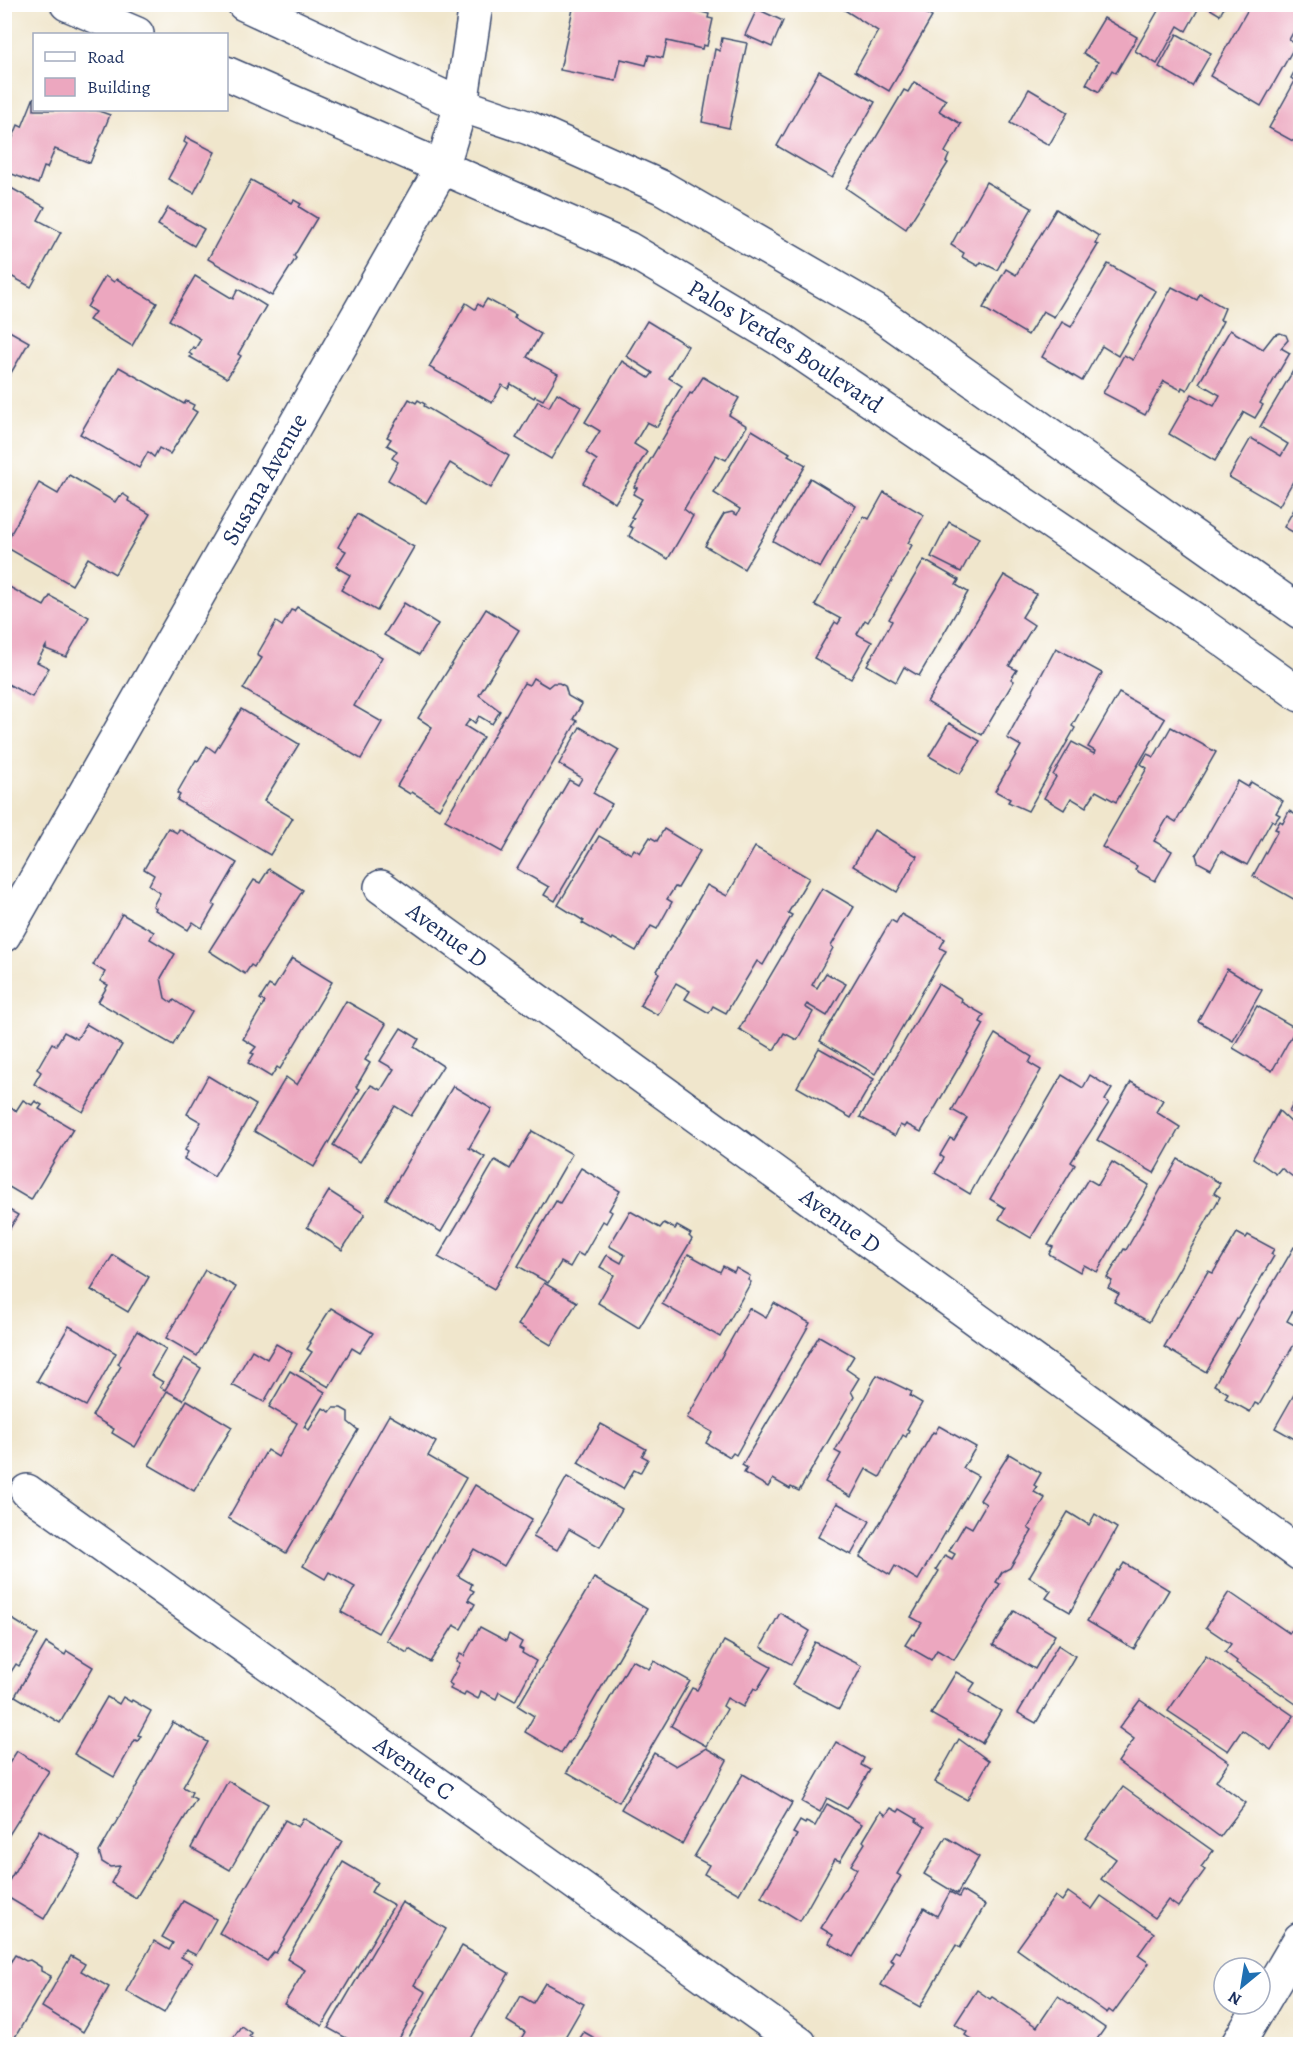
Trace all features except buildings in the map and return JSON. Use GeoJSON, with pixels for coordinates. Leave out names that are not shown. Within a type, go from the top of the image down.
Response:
{"type":"FeatureCollection","features":[{"type":"Feature","properties":{"kind":"street"},"geometry":{"type":"LineString","coordinates":[[67,4],[135,33]]}},
{"type":"Feature","properties":{"kind":"street"},"geometry":{"type":"LineString","coordinates":[[244,4],[461,105],[529,128],[661,187],[874,310],[1300,612]]}},
{"type":"Feature","properties":{"kind":"street","name":"Susana Avenue"},"geometry":{"type":"LineString","coordinates":[[4,934],[442,168],[461,105],[476,4]]}},
{"type":"Feature","properties":{"kind":"street","name":"Palos Verdes Boulevard"},"geometry":{"type":"LineString","coordinates":[[228,74],[627,248],[783,341],[1204,626],[1300,695]]}},
{"type":"Feature","properties":{"kind":"street","name":"Avenue D"},"geometry":{"type":"LineString","coordinates":[[381,887],[1300,1554]]}},
{"type":"Feature","properties":{"kind":"street","name":"Avenue C"},"geometry":{"type":"LineString","coordinates":[[27,1491],[800,2044]]}},
{"type":"Feature","properties":{"kind":"street"},"geometry":{"type":"LineString","coordinates":[[1238,2044],[1300,1939]]}}]}
